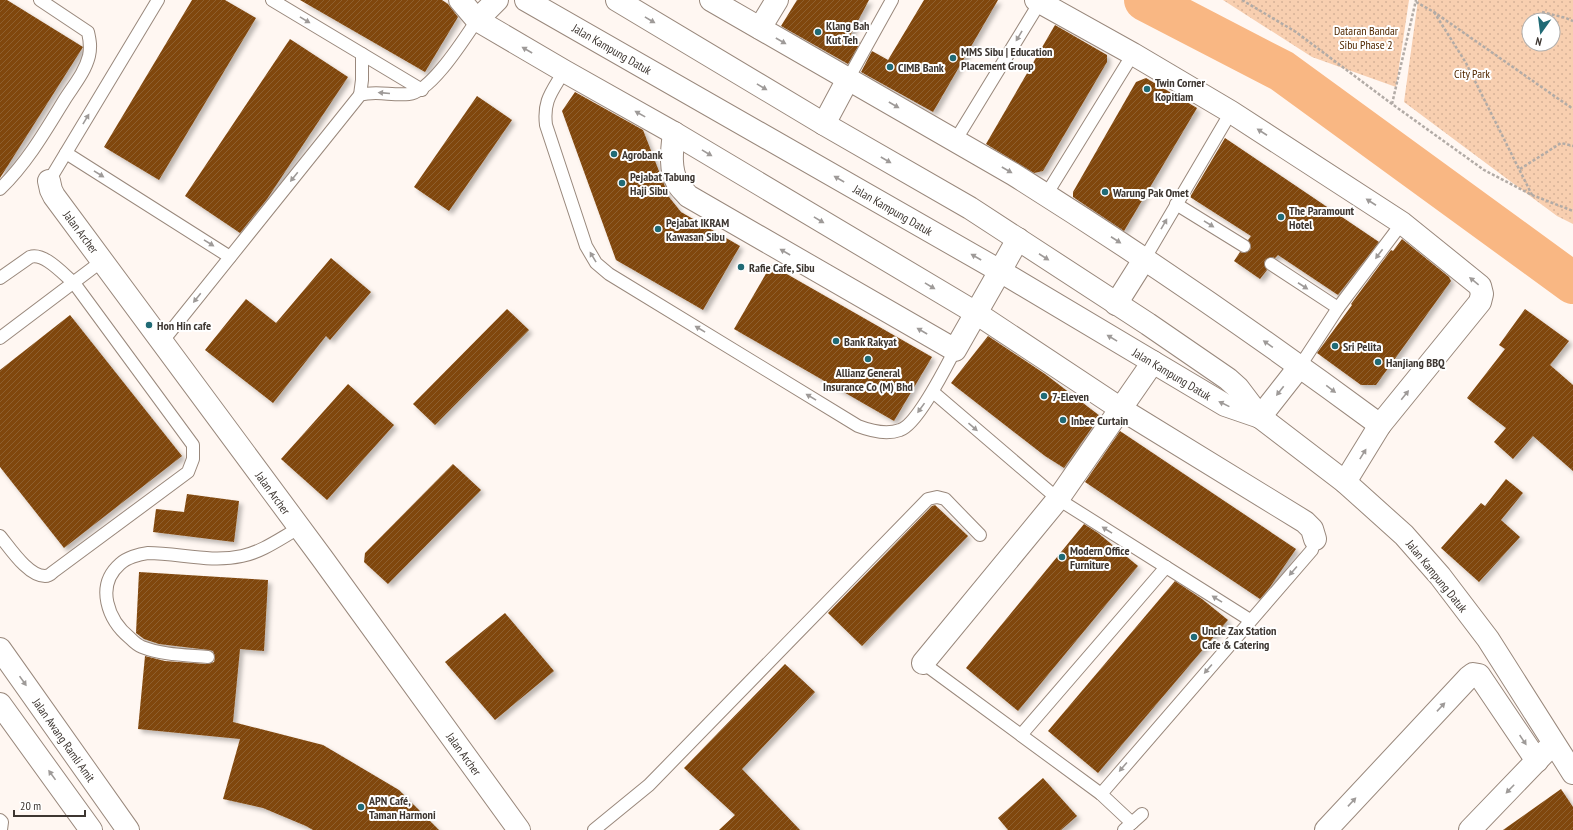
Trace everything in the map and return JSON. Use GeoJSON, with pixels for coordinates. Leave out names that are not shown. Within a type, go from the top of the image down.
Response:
{"type":"FeatureCollection","features":[{"type":"Feature","properties":{"kind":"street"},"geometry":{"type":"LineString","coordinates":[[460,0],[477,20],[674,133],[976,313],[1121,409],[1305,522],[1312,529],[1315,539]]}},
{"type":"Feature","properties":{"kind":"street"},"geometry":{"type":"LineString","coordinates":[[477,20],[497,0]]}},
{"type":"Feature","properties":{"kind":"street","name":"Jalan Kampung Datuk"},"geometry":{"type":"LineString","coordinates":[[526,0],[1000,271],[1225,405],[1260,417]]}},
{"type":"Feature","properties":{"kind":"street","name":"Jalan Kampung Datuk"},"geometry":{"type":"LineString","coordinates":[[617,0],[824,124],[970,208],[1228,379],[1238,388],[1260,417],[1345,482],[1404,535],[1440,576],[1488,638],[1573,773]]}},
{"type":"Feature","properties":{"kind":"street"},"geometry":{"type":"LineString","coordinates":[[711,0],[1046,194],[1145,258],[1300,366],[1380,425]]}},
{"type":"Feature","properties":{"kind":"street"},"geometry":{"type":"LineString","coordinates":[[760,28],[777,0]]}},
{"type":"Feature","properties":{"kind":"street"},"geometry":{"type":"LineString","coordinates":[[1038,1],[1133,54],[1231,112],[1402,222],[1480,286],[1482,294],[1480,302],[1380,425],[1345,482]]}},
{"type":"Feature","properties":{"kind":"street"},"geometry":{"type":"LineString","coordinates":[[824,124],[848,79]]}},
{"type":"Feature","properties":{"kind":"street"},"geometry":{"type":"LineString","coordinates":[[674,133],[672,153],[674,172],[677,183],[688,196],[955,350],[1018,240]]}},
{"type":"Feature","properties":{"kind":"street","name":"Jalan Archer"},"geometry":{"type":"LineString","coordinates":[[49,181],[54,196],[298,528],[322,558],[519,830]]}},
{"type":"Feature","properties":{"kind":"street"},"geometry":{"type":"LineString","coordinates":[[1116,304],[1145,258]]}},
{"type":"Feature","properties":{"kind":"street"},"geometry":{"type":"LineString","coordinates":[[923,663],[1058,499],[1153,362]]}},
{"type":"Feature","properties":{"kind":"street"},"geometry":{"type":"LineString","coordinates":[[1260,417],[1300,366]]}},
{"type":"Feature","properties":{"kind":"street","name":"Jalan Awang Ramli Amit"},"geometry":{"type":"LineString","coordinates":[[0,650],[128,830]]}},
{"type":"Feature","properties":{"kind":"street"},"geometry":{"type":"LineString","coordinates":[[1326,830],[1469,677],[1474,674],[1479,675],[1537,761]]}},
{"type":"Feature","properties":{"kind":"street"},"geometry":{"type":"LineString","coordinates":[[0,704],[91,830]]}},
{"type":"Feature","properties":{"kind":"street"},"geometry":{"type":"LineString","coordinates":[[1470,830],[1554,743]]}},
{"type":"Feature","properties":{"kind":"lane"},"geometry":{"type":"LineString","coordinates":[[0,188],[14,175],[47,128],[83,71],[90,52],[91,46],[88,32],[40,0]]}},
{"type":"Feature","properties":{"kind":"lane","name":"Jalan Archer"},"geometry":{"type":"LineString","coordinates":[[49,181],[158,0]]}},
{"type":"Feature","properties":{"kind":"lane"},"geometry":{"type":"LineString","coordinates":[[272,0],[422,90]]}},
{"type":"Feature","properties":{"kind":"lane"},"geometry":{"type":"LineString","coordinates":[[848,79],[892,0]]}},
{"type":"Feature","properties":{"kind":"lane"},"geometry":{"type":"LineString","coordinates":[[955,141],[1038,1]]}},
{"type":"Feature","properties":{"kind":"lane"},"geometry":{"type":"LineString","coordinates":[[360,95],[370,92],[385,94],[410,94],[422,90],[435,77],[477,20]]}},
{"type":"Feature","properties":{"kind":"lane"},"geometry":{"type":"LineString","coordinates":[[162,342],[360,95],[362,80],[362,54]]}},
{"type":"Feature","properties":{"kind":"lane"},"geometry":{"type":"LineString","coordinates":[[1046,194],[1133,54]]}},
{"type":"Feature","properties":{"kind":"lane"},"geometry":{"type":"LineString","coordinates":[[564,71],[547,102],[545,112],[546,125],[586,246],[596,262],[604,270],[858,426],[874,431],[889,432],[901,430],[910,423],[933,392],[955,350]]}},
{"type":"Feature","properties":{"kind":"lane"},"geometry":{"type":"LineString","coordinates":[[1145,258],[1231,112]]}},
{"type":"Feature","properties":{"kind":"lane"},"geometry":{"type":"LineString","coordinates":[[66,153],[230,257]]}},
{"type":"Feature","properties":{"kind":"lane"},"geometry":{"type":"LineString","coordinates":[[1176,204],[1244,246]]}},
{"type":"Feature","properties":{"kind":"lane"},"geometry":{"type":"LineString","coordinates":[[1300,366],[1338,308],[1402,222]]}},
{"type":"Feature","properties":{"kind":"lane"},"geometry":{"type":"LineString","coordinates":[[0,278],[30,256],[39,256],[52,264],[74,283],[194,445],[193,459],[188,472],[46,576],[38,575],[29,570],[0,536]]}},
{"type":"Feature","properties":{"kind":"lane"},"geometry":{"type":"LineString","coordinates":[[0,338],[102,261]]}},
{"type":"Feature","properties":{"kind":"lane"},"geometry":{"type":"LineString","coordinates":[[1271,264],[1338,308]]}},
{"type":"Feature","properties":{"kind":"lane"},"geometry":{"type":"LineString","coordinates":[[933,392],[1058,499],[1250,620]]}},
{"type":"Feature","properties":{"kind":"lane"},"geometry":{"type":"LineString","coordinates":[[594,830],[649,785],[928,499],[937,497],[945,499],[980,535]]}},
{"type":"Feature","properties":{"kind":"lane"},"geometry":{"type":"LineString","coordinates":[[208,657],[180,654],[140,646],[127,636],[115,622],[107,604],[106,588],[115,570],[120,564],[131,558],[147,553],[216,559],[242,556],[266,547],[298,528]]}},
{"type":"Feature","properties":{"kind":"lane"},"geometry":{"type":"LineString","coordinates":[[1101,794],[1312,550],[1315,539]]}},
{"type":"Feature","properties":{"kind":"lane"},"geometry":{"type":"LineString","coordinates":[[1021,735],[1166,567]]}},
{"type":"Feature","properties":{"kind":"lane"},"geometry":{"type":"LineString","coordinates":[[923,663],[1101,794],[1128,827],[1142,814]]}},
{"type":"Feature","properties":{"kind":"lane"},"geometry":{"type":"LineString","coordinates":[[0,820],[2,822],[0,830]]}},
{"type":"Feature","properties":{"kind":"path"},"geometry":{"type":"LineString","coordinates":[[1242,0],[1296,32],[1392,104],[1484,170],[1532,195],[1573,211]]}},
{"type":"Feature","properties":{"kind":"path"},"geometry":{"type":"LineString","coordinates":[[1392,104],[1416,1],[1573,109]]}},
{"type":"Feature","properties":{"kind":"path"},"geometry":{"type":"LineString","coordinates":[[1434,12],[1466,63],[1532,195]]}},
{"type":"Feature","properties":{"kind":"path"},"geometry":{"type":"LineString","coordinates":[[1561,17],[1573,21]]}},
{"type":"Feature","properties":{"kind":"path"},"geometry":{"type":"LineString","coordinates":[[1520,169],[1561,143],[1573,146]]}},
{"type":"Feature","properties":{"kind":"green space","name":"Dataran Bandar Sibu Phase 2"},"geometry":{"type":"Polygon","coordinates":[[[1223,0],[1409,0],[1396,87],[1312,57],[1223,0]]]}},
{"type":"Feature","properties":{"kind":"green space","name":"City Park"},"geometry":{"type":"Polygon","coordinates":[[[1418,0],[1573,0],[1573,224],[1557,216],[1404,102],[1418,0]]]}},
{"type":"Feature","properties":{"kind":"building"},"geometry":{"type":"Polygon","coordinates":[[[0,0],[7,0],[83,47],[0,178],[0,0]]]}},
{"type":"Feature","properties":{"kind":"building"},"geometry":{"type":"Polygon","coordinates":[[[192,0],[225,0],[256,18],[159,180],[104,147],[192,0]]]}},
{"type":"Feature","properties":{"kind":"building"},"geometry":{"type":"Polygon","coordinates":[[[300,0],[442,0],[448,4],[458,17],[425,72],[300,0]]]}},
{"type":"Feature","properties":{"kind":"building"},"geometry":{"type":"Polygon","coordinates":[[[797,0],[869,0],[850,36],[860,43],[848,64],[781,26],[797,0]]]}},
{"type":"Feature","properties":{"kind":"building"},"geometry":{"type":"Polygon","coordinates":[[[924,0],[998,0],[933,112],[861,72],[872,51],[888,60],[924,0]]]}},
{"type":"Feature","properties":{"kind":"building"},"geometry":{"type":"Polygon","coordinates":[[[1055,25],[1107,55],[1107,62],[1043,171],[1034,173],[986,144],[1055,25]]]}},
{"type":"Feature","properties":{"kind":"building"},"geometry":{"type":"Polygon","coordinates":[[[290,39],[348,77],[267,199],[240,233],[185,196],[290,39]]]}},
{"type":"Feature","properties":{"kind":"building"},"geometry":{"type":"Polygon","coordinates":[[[1146,78],[1197,108],[1124,231],[1073,197],[1073,192],[1136,82],[1146,78]]]}},
{"type":"Feature","properties":{"kind":"building"},"geometry":{"type":"Polygon","coordinates":[[[575,92],[643,130],[669,197],[681,212],[740,246],[703,310],[616,260],[562,111],[575,92]]]}},
{"type":"Feature","properties":{"kind":"building"},"geometry":{"type":"Polygon","coordinates":[[[477,96],[512,120],[449,211],[414,187],[477,96]]]}},
{"type":"Feature","properties":{"kind":"building","name":"The Paramount Hotel"},"geometry":{"type":"Polygon","coordinates":[[[1225,138],[1379,242],[1338,295],[1278,255],[1275,258],[1271,257],[1265,260],[1264,264],[1267,270],[1260,279],[1234,261],[1240,252],[1244,253],[1250,250],[1251,246],[1248,240],[1251,236],[1190,197],[1225,138]]]}},
{"type":"Feature","properties":{"kind":"building"},"geometry":{"type":"Polygon","coordinates":[[[1402,239],[1449,277],[1451,281],[1376,385],[1361,385],[1317,353],[1391,250],[1393,251],[1402,239]]]}},
{"type":"Feature","properties":{"kind":"building"},"geometry":{"type":"Polygon","coordinates":[[[331,258],[371,292],[330,340],[326,336],[273,403],[205,350],[246,299],[276,323],[331,258]]]}},
{"type":"Feature","properties":{"kind":"building"},"geometry":{"type":"Polygon","coordinates":[[[771,265],[932,357],[894,421],[734,329],[771,265]]]}},
{"type":"Feature","properties":{"kind":"building"},"geometry":{"type":"Polygon","coordinates":[[[507,309],[529,330],[435,425],[413,404],[507,309]]]}},
{"type":"Feature","properties":{"kind":"building"},"geometry":{"type":"Polygon","coordinates":[[[1525,309],[1569,341],[1550,365],[1573,385],[1573,471],[1533,436],[1513,459],[1494,442],[1506,428],[1467,398],[1505,349],[1499,345],[1525,309]]]}},
{"type":"Feature","properties":{"kind":"building"},"geometry":{"type":"Polygon","coordinates":[[[70,315],[182,456],[64,548],[0,467],[0,370],[70,315]]]}},
{"type":"Feature","properties":{"kind":"building"},"geometry":{"type":"Polygon","coordinates":[[[988,336],[1045,374],[1100,416],[1064,468],[1045,456],[951,383],[988,336]]]}},
{"type":"Feature","properties":{"kind":"building"},"geometry":{"type":"Polygon","coordinates":[[[348,384],[394,425],[327,500],[281,459],[348,384]]]}},
{"type":"Feature","properties":{"kind":"building"},"geometry":{"type":"Polygon","coordinates":[[[1120,431],[1296,549],[1260,599],[1085,482],[1120,431]]]}},
{"type":"Feature","properties":{"kind":"building"},"geometry":{"type":"Polygon","coordinates":[[[453,464],[481,490],[388,584],[364,562],[365,553],[453,464]]]}},
{"type":"Feature","properties":{"kind":"building"},"geometry":{"type":"Polygon","coordinates":[[[1506,479],[1523,493],[1501,520],[1520,537],[1479,582],[1441,548],[1481,503],[1485,506],[1506,479]]]}},
{"type":"Feature","properties":{"kind":"building"},"geometry":{"type":"Polygon","coordinates":[[[187,494],[239,501],[234,542],[153,532],[156,509],[184,512],[187,494]]]}},
{"type":"Feature","properties":{"kind":"building"},"geometry":{"type":"Polygon","coordinates":[[[935,505],[968,536],[862,646],[828,613],[932,506],[935,505]]]}},
{"type":"Feature","properties":{"kind":"building"},"geometry":{"type":"Polygon","coordinates":[[[1084,524],[1098,533],[1138,566],[1018,711],[966,668],[1084,524]]]}},
{"type":"Feature","properties":{"kind":"building"},"geometry":{"type":"Polygon","coordinates":[[[139,572],[268,580],[264,651],[240,649],[233,722],[323,745],[399,790],[439,830],[313,830],[263,808],[223,799],[240,739],[138,729],[145,656],[165,661],[207,664],[214,662],[215,657],[213,651],[159,644],[144,639],[136,633],[139,572]]]}},
{"type":"Feature","properties":{"kind":"building"},"geometry":{"type":"Polygon","coordinates":[[[1175,581],[1202,599],[1228,620],[1098,773],[1048,731],[1175,581]]]}},
{"type":"Feature","properties":{"kind":"building"},"geometry":{"type":"Polygon","coordinates":[[[505,613],[554,671],[495,720],[445,662],[505,613]]]}},
{"type":"Feature","properties":{"kind":"building"},"geometry":{"type":"Polygon","coordinates":[[[785,664],[815,692],[742,769],[800,830],[719,830],[735,815],[684,768],[785,664]]]}},
{"type":"Feature","properties":{"kind":"building"},"geometry":{"type":"Polygon","coordinates":[[[1043,778],[1077,816],[1061,830],[1008,830],[998,818],[1043,778]]]}},
{"type":"Feature","properties":{"kind":"building"},"geometry":{"type":"Polygon","coordinates":[[[1561,789],[1573,807],[1573,830],[1503,830],[1561,789]]]}},
{"type":"Feature","properties":{"kind":"waterway"},"geometry":{"type":"LineString","coordinates":[[1145,0],[1282,71],[1573,283]]}},
{"type":"Feature","properties":{"kind":"place","name":"Klang Bah Kut Teh"},"geometry":{"type":"Point","coordinates":[818,32]}},
{"type":"Feature","properties":{"kind":"place","name":"MMS Sibu | Education Placement Group"},"geometry":{"type":"Point","coordinates":[953,58]}},
{"type":"Feature","properties":{"kind":"place","name":"CIMB Bank"},"geometry":{"type":"Point","coordinates":[890,67]}},
{"type":"Feature","properties":{"kind":"place","name":"Twin Corner Kopitiam"},"geometry":{"type":"Point","coordinates":[1147,89]}},
{"type":"Feature","properties":{"kind":"place","name":"Agrobank"},"geometry":{"type":"Point","coordinates":[614,154]}},
{"type":"Feature","properties":{"kind":"place","name":"Pejabat Tabung Haji Sibu"},"geometry":{"type":"Point","coordinates":[622,183]}},
{"type":"Feature","properties":{"kind":"place","name":"Warung Pak Omet"},"geometry":{"type":"Point","coordinates":[1105,192]}},
{"type":"Feature","properties":{"kind":"place","name":"The Paramount Hotel"},"geometry":{"type":"Point","coordinates":[1281,217]}},
{"type":"Feature","properties":{"kind":"place","name":"Pejabat IKRAM Kawasan Sibu"},"geometry":{"type":"Point","coordinates":[658,229]}},
{"type":"Feature","properties":{"kind":"place","name":"Rafie Cafe, Sibu"},"geometry":{"type":"Point","coordinates":[741,267]}},
{"type":"Feature","properties":{"kind":"place","name":"Hon Hin cafe"},"geometry":{"type":"Point","coordinates":[149,325]}},
{"type":"Feature","properties":{"kind":"place","name":"Bank Rakyat"},"geometry":{"type":"Point","coordinates":[836,341]}},
{"type":"Feature","properties":{"kind":"place","name":"Sri Pelita"},"geometry":{"type":"Point","coordinates":[1335,346]}},
{"type":"Feature","properties":{"kind":"place","name":"Allianz General Insurance Co (M) Bhd"},"geometry":{"type":"Point","coordinates":[868,359]}},
{"type":"Feature","properties":{"kind":"place","name":"Hanjiang BBQ"},"geometry":{"type":"Point","coordinates":[1378,362]}},
{"type":"Feature","properties":{"kind":"place","name":"7-Eleven"},"geometry":{"type":"Point","coordinates":[1044,396]}},
{"type":"Feature","properties":{"kind":"place","name":"Inbee Curtain"},"geometry":{"type":"Point","coordinates":[1063,420]}},
{"type":"Feature","properties":{"kind":"place","name":"Modern Office Furniture"},"geometry":{"type":"Point","coordinates":[1062,557]}},
{"type":"Feature","properties":{"kind":"place","name":"Uncle Zax Station Cafe & Catering"},"geometry":{"type":"Point","coordinates":[1194,637]}},
{"type":"Feature","properties":{"kind":"place","name":"APN Café, Taman Harmoni"},"geometry":{"type":"Point","coordinates":[361,807]}}]}
